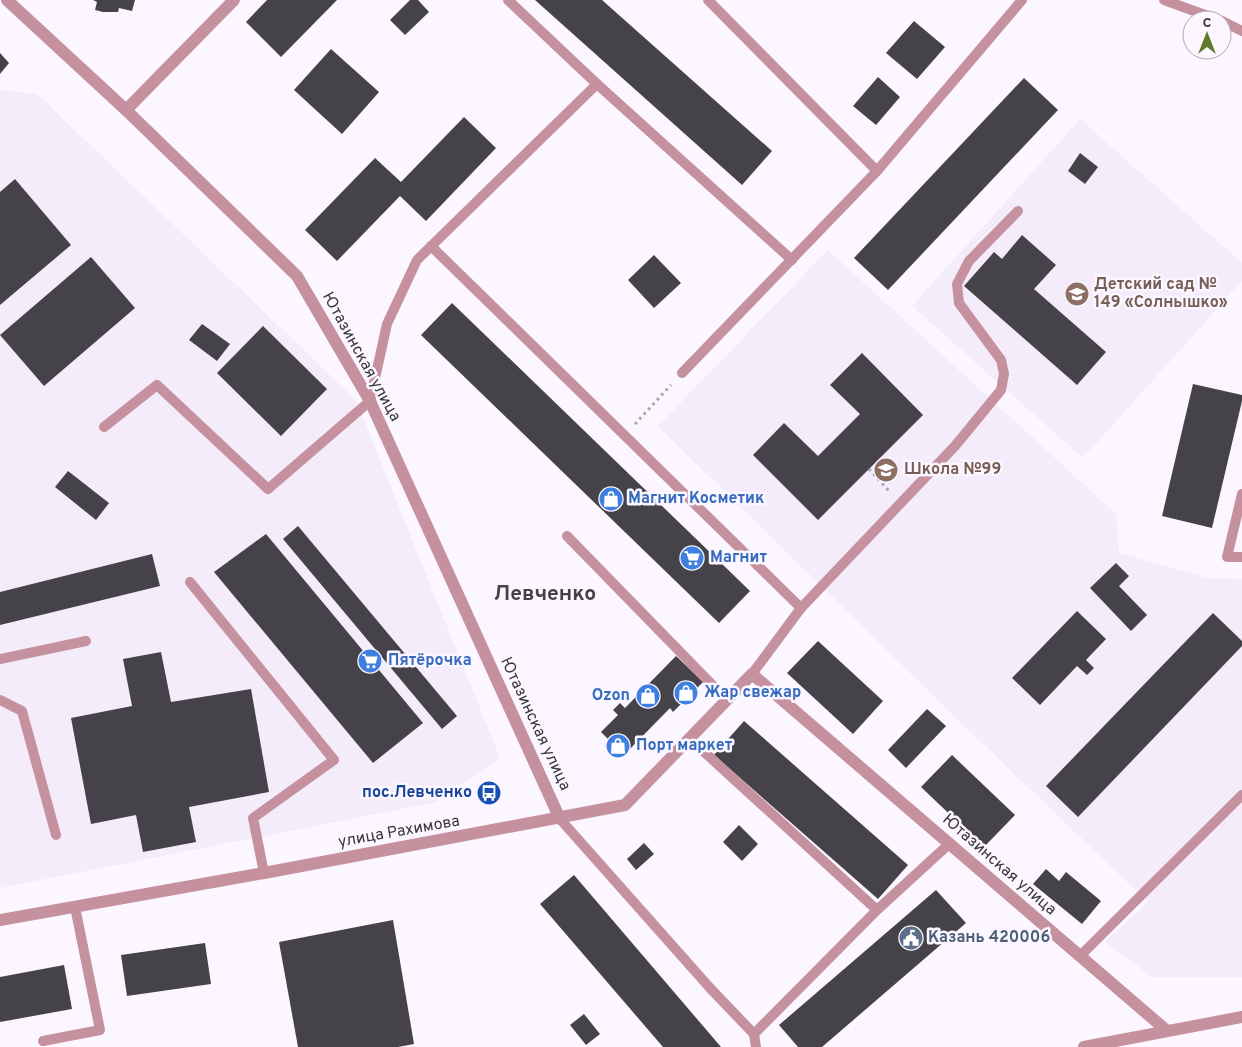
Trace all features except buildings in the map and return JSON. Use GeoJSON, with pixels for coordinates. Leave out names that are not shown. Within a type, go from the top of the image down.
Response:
{"type":"FeatureCollection","features":[{"type":"Feature","properties":{"kind":"street","name":"Ютазинская улица"},"geometry":{"type":"LineString","coordinates":[[7,0],[126,110],[297,276],[370,401],[560,819]]}},
{"type":"Feature","properties":{"kind":"street"},"geometry":{"type":"LineString","coordinates":[[126,110],[234,0]]}},
{"type":"Feature","properties":{"kind":"street","name":"Ютазинская улица"},"geometry":{"type":"LineString","coordinates":[[752,674],[1166,1030]]}},
{"type":"Feature","properties":{"kind":"street","name":"улица Рахимова"},"geometry":{"type":"LineString","coordinates":[[0,920],[560,819],[625,805],[752,674]]}},
{"type":"Feature","properties":{"kind":"street"},"geometry":{"type":"LineString","coordinates":[[1084,1047],[1242,1017]]}},
{"type":"Feature","properties":{"kind":"lane"},"geometry":{"type":"LineString","coordinates":[[508,0],[597,84],[792,260]]}},
{"type":"Feature","properties":{"kind":"lane"},"geometry":{"type":"LineString","coordinates":[[708,0],[878,171]]}},
{"type":"Feature","properties":{"kind":"lane"},"geometry":{"type":"LineString","coordinates":[[682,373],[878,171],[1022,0]]}},
{"type":"Feature","properties":{"kind":"lane"},"geometry":{"type":"LineString","coordinates":[[823,228],[1022,0]]}},
{"type":"Feature","properties":{"kind":"lane"},"geometry":{"type":"LineString","coordinates":[[1164,0],[1191,10]]}},
{"type":"Feature","properties":{"kind":"lane"},"geometry":{"type":"LineString","coordinates":[[104,428],[157,385],[268,489],[370,401],[387,324],[417,260],[597,84]]}},
{"type":"Feature","properties":{"kind":"lane"},"geometry":{"type":"LineString","coordinates":[[752,674],[801,608],[955,446],[1001,390],[1004,374],[1001,360],[959,303],[956,284],[969,261],[1018,211]]}},
{"type":"Feature","properties":{"kind":"lane"},"geometry":{"type":"LineString","coordinates":[[431,246],[801,608]]}},
{"type":"Feature","properties":{"kind":"lane"},"geometry":{"type":"LineString","coordinates":[[1242,494],[1227,557],[1242,557]]}},
{"type":"Feature","properties":{"kind":"lane"},"geometry":{"type":"LineString","coordinates":[[567,536],[727,700]]}},
{"type":"Feature","properties":{"kind":"lane"},"geometry":{"type":"LineString","coordinates":[[190,582],[334,760],[253,818],[264,873]]}},
{"type":"Feature","properties":{"kind":"lane"},"geometry":{"type":"LineString","coordinates":[[0,659],[86,641]]}},
{"type":"Feature","properties":{"kind":"lane"},"geometry":{"type":"LineString","coordinates":[[0,700],[22,711],[56,835]]}},
{"type":"Feature","properties":{"kind":"lane"},"geometry":{"type":"LineString","coordinates":[[690,739],[878,910]]}},
{"type":"Feature","properties":{"kind":"lane"},"geometry":{"type":"LineString","coordinates":[[1080,956],[1242,795]]}},
{"type":"Feature","properties":{"kind":"lane"},"geometry":{"type":"LineString","coordinates":[[560,819],[710,988],[754,1034],[756,1047]]}},
{"type":"Feature","properties":{"kind":"lane"},"geometry":{"type":"LineString","coordinates":[[754,1034],[878,910],[949,844]]}},
{"type":"Feature","properties":{"kind":"lane"},"geometry":{"type":"LineString","coordinates":[[43,1041],[100,1030],[75,907]]}},
{"type":"Feature","properties":{"kind":"path"},"geometry":{"type":"LineString","coordinates":[[624,436],[682,373]]}},
{"type":"Feature","properties":{"kind":"path"},"geometry":{"type":"LineString","coordinates":[[869,469],[901,504]]}},
{"type":"Feature","properties":{"kind":"shaded area"},"geometry":{"type":"Polygon","coordinates":[[[0,90],[37,94],[356,400],[500,758],[437,802],[0,888],[0,90]]]}},
{"type":"Feature","properties":{"kind":"shaded area","name":"Детский сад № 149 «Солнышко»"},"geometry":{"type":"Polygon","coordinates":[[[1080,119],[1242,263],[1242,281],[1083,458],[912,306],[1080,119]]]}},
{"type":"Feature","properties":{"kind":"shaded area"},"geometry":{"type":"Polygon","coordinates":[[[828,250],[1116,514],[1119,553],[1208,578],[1242,579],[1242,977],[1152,977],[1105,942],[1148,902],[956,718],[658,426],[828,250]]]}},
{"type":"Feature","properties":{"kind":"place","name":"Детский сад № 149 «Солнышко»"},"geometry":{"type":"Point","coordinates":[1077,294]}},
{"type":"Feature","properties":{"kind":"place","name":"Школа №99"},"geometry":{"type":"Point","coordinates":[886,470]}},
{"type":"Feature","properties":{"kind":"place","name":"Магнит Косметик"},"geometry":{"type":"Point","coordinates":[611,499]}},
{"type":"Feature","properties":{"kind":"place","name":"Магнит"},"geometry":{"type":"Point","coordinates":[692,558]}},
{"type":"Feature","properties":{"kind":"place","name":"Пятёрочка"},"geometry":{"type":"Point","coordinates":[370,661]}},
{"type":"Feature","properties":{"kind":"place","name":"Жар свежар"},"geometry":{"type":"Point","coordinates":[686,693]}},
{"type":"Feature","properties":{"kind":"place","name":"Ozon"},"geometry":{"type":"Point","coordinates":[648,696]}},
{"type":"Feature","properties":{"kind":"place","name":"Порт маркет"},"geometry":{"type":"Point","coordinates":[618,746]}},
{"type":"Feature","properties":{"kind":"place","name":"пос.Левченко"},"geometry":{"type":"Point","coordinates":[489,793]}},
{"type":"Feature","properties":{"kind":"place","name":"Казань 420006"},"geometry":{"type":"Point","coordinates":[911,938]}},
{"type":"Feature","properties":{"kind":"district","name":"Левченко"},"geometry":{"type":"Point","coordinates":[545,594]}}]}
